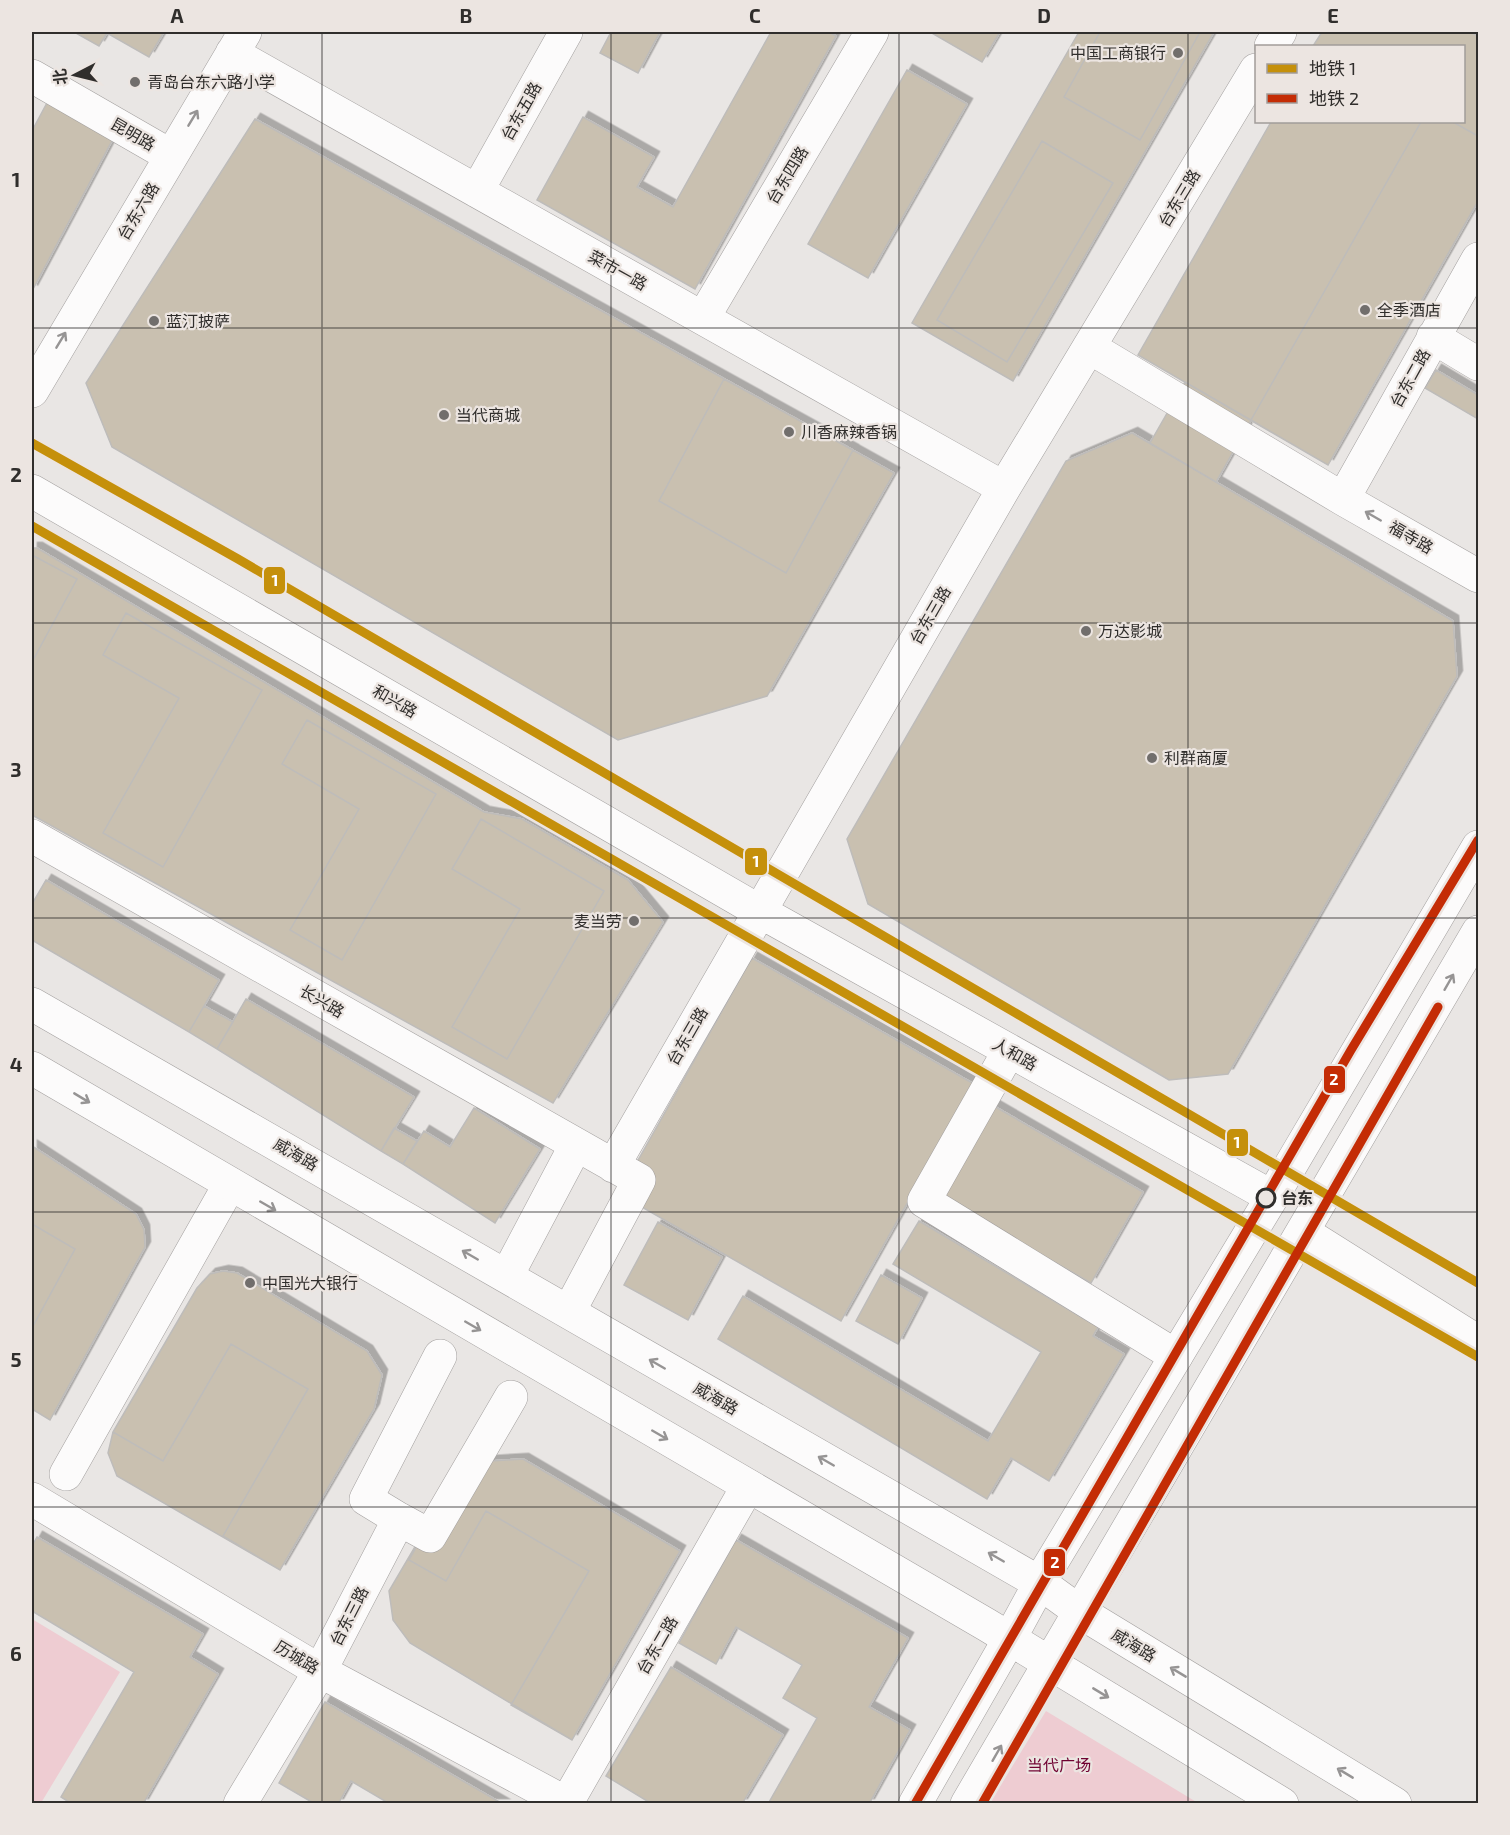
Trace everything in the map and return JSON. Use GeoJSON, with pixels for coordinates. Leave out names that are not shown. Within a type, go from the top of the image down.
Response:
{"type":"FeatureCollection","features":[{"type":"Feature","properties":{"kind":"street","name":"台东五路"},"geometry":{"type":"LineString","coordinates":[[477,191],[566,32]]}},
{"type":"Feature","properties":{"kind":"street","name":"台东四路"},"geometry":{"type":"LineString","coordinates":[[703,318],[872,32]]}},
{"type":"Feature","properties":{"kind":"street"},"geometry":{"type":"LineString","coordinates":[[1272,45],[1280,32]]}},
{"type":"Feature","properties":{"kind":"street","name":"菜市一路"},"geometry":{"type":"LineString","coordinates":[[239,42],[477,191],[1004,488]]}},
{"type":"Feature","properties":{"kind":"street","name":"台东六路"},"geometry":{"type":"LineString","coordinates":[[32,390],[239,42]]}},
{"type":"Feature","properties":{"kind":"street","name":"台东三路"},"geometry":{"type":"LineString","coordinates":[[613,1166],[1004,488],[1255,73]]}},
{"type":"Feature","properties":{"kind":"street","name":"昆明路"},"geometry":{"type":"LineString","coordinates":[[32,76],[171,156]]}},
{"type":"Feature","properties":{"kind":"street","name":"台东二路"},"geometry":{"type":"LineString","coordinates":[[1343,499],[1479,259]]}},
{"type":"Feature","properties":{"kind":"street"},"geometry":{"type":"LineString","coordinates":[[1433,337],[1479,364]]}},
{"type":"Feature","properties":{"kind":"street","name":"福寺路"},"geometry":{"type":"LineString","coordinates":[[1089,347],[1343,499],[1479,576]]}},
{"type":"Feature","properties":{"kind":"street","name":"和兴路"},"geometry":{"type":"LineString","coordinates":[[32,491],[759,911]]}},
{"type":"Feature","properties":{"kind":"street","name":"长兴路"},"geometry":{"type":"LineString","coordinates":[[32,836],[639,1180],[574,1302]]}},
{"type":"Feature","properties":{"kind":"street"},"geometry":{"type":"LineString","coordinates":[[915,1803],[1040,1582],[1479,847]]}},
{"type":"Feature","properties":{"kind":"street","name":"人和路"},"geometry":{"type":"LineString","coordinates":[[759,911],[1272,1197]]}},
{"type":"Feature","properties":{"kind":"street"},"geometry":{"type":"LineString","coordinates":[[967,1803],[1479,932]]}},
{"type":"Feature","properties":{"kind":"street","name":"威海路"},"geometry":{"type":"LineString","coordinates":[[32,1004],[780,1435],[1040,1582],[1080,1612],[1395,1803]]}},
{"type":"Feature","properties":{"kind":"street"},"geometry":{"type":"LineString","coordinates":[[1009,1051],[924,1201],[1176,1356]]}},
{"type":"Feature","properties":{"kind":"street"},"geometry":{"type":"LineString","coordinates":[[32,1068],[1051,1662],[1282,1803]]}},
{"type":"Feature","properties":{"kind":"street"},"geometry":{"type":"LineString","coordinates":[[512,1266],[576,1145]]}},
{"type":"Feature","properties":{"kind":"street"},"geometry":{"type":"LineString","coordinates":[[66,1474],[230,1184]]}},
{"type":"Feature","properties":{"kind":"street"},"geometry":{"type":"LineString","coordinates":[[1303,1232],[1479,1342]]}},
{"type":"Feature","properties":{"kind":"street"},"geometry":{"type":"LineString","coordinates":[[440,1356],[366,1499],[399,1520],[430,1536],[512,1398]]}},
{"type":"Feature","properties":{"kind":"street","name":"台东二路"},"geometry":{"type":"LineString","coordinates":[[567,1803],[748,1486]]}},
{"type":"Feature","properties":{"kind":"street","name":"历城路"},"geometry":{"type":"LineString","coordinates":[[32,1499],[320,1671],[567,1803]]}},
{"type":"Feature","properties":{"kind":"street","name":"台东三路"},"geometry":{"type":"LineString","coordinates":[[240,1803],[320,1671],[399,1520]]}},
{"type":"Feature","properties":{"kind":"green space"},"geometry":{"type":"Polygon","coordinates":[[[32,1619],[120,1672],[41,1803],[32,1803],[32,1619]]]}},
{"type":"Feature","properties":{"kind":"green space","name":"当代广场"},"geometry":{"type":"Polygon","coordinates":[[[1046,1711],[1198,1803],[990,1803],[1046,1711]]]}},
{"type":"Feature","properties":{"kind":"building"},"geometry":{"type":"Polygon","coordinates":[[[74,32],[164,32],[149,57],[107,33],[99,46],[74,32]]]}},
{"type":"Feature","properties":{"kind":"building"},"geometry":{"type":"Polygon","coordinates":[[[611,32],[660,32],[638,73],[600,53],[611,32]]]}},
{"type":"Feature","properties":{"kind":"building"},"geometry":{"type":"Polygon","coordinates":[[[771,32],[829,32],[836,36],[695,289],[537,200],[583,117],[654,157],[637,187],[673,207],[771,32]]]}},
{"type":"Feature","properties":{"kind":"building"},"geometry":{"type":"Polygon","coordinates":[[[930,32],[1000,32],[982,62],[930,32]]]}},
{"type":"Feature","properties":{"kind":"building"},"geometry":{"type":"Polygon","coordinates":[[[1079,32],[1214,32],[1013,381],[912,323],[1079,32]]]}},
{"type":"Feature","properties":{"kind":"building"},"geometry":{"type":"Polygon","coordinates":[[[1100,32],[1200,32],[1140,140],[1064,97],[1100,32]]]}},
{"type":"Feature","properties":{"kind":"building"},"geometry":{"type":"Polygon","coordinates":[[[1322,32],[1470,32],[1478,36],[1478,201],[1328,465],[1138,355],[1270,123],[1465,123],[1465,45],[1314,45],[1322,32]]]}},
{"type":"Feature","properties":{"kind":"building"},"geometry":{"type":"Polygon","coordinates":[[[907,70],[967,104],[868,278],[808,244],[907,70]]]}},
{"type":"Feature","properties":{"kind":"building"},"geometry":{"type":"Polygon","coordinates":[[[48,101],[114,137],[32,291],[32,131],[48,101]]]}},
{"type":"Feature","properties":{"kind":"building","name":"当代商城"},"geometry":{"type":"Polygon","coordinates":[[[255,119],[894,473],[767,696],[618,740],[112,447],[86,383],[255,119]]]}},
{"type":"Feature","properties":{"kind":"building","name":"全季酒店"},"geometry":{"type":"Polygon","coordinates":[[[1420,123],[1455,123],[1478,136],[1478,201],[1328,465],[1251,420],[1420,123]]]}},
{"type":"Feature","properties":{"kind":"building"},"geometry":{"type":"Polygon","coordinates":[[[1042,141],[1113,183],[1007,362],[937,320],[1042,141]]]}},
{"type":"Feature","properties":{"kind":"building"},"geometry":{"type":"Polygon","coordinates":[[[1436,370],[1478,395],[1478,419],[1425,388],[1436,370]]]}},
{"type":"Feature","properties":{"kind":"building"},"geometry":{"type":"Polygon","coordinates":[[[724,379],[853,450],[786,573],[659,501],[724,379]]]}},
{"type":"Feature","properties":{"kind":"building"},"geometry":{"type":"Polygon","coordinates":[[[1185,382],[1251,420],[1216,482],[1150,443],[1185,382]]]}},
{"type":"Feature","properties":{"kind":"building","name":"利群商厦"},"geometry":{"type":"Polygon","coordinates":[[[1132,433],[1453,621],[1457,676],[1228,1074],[1169,1080],[868,904],[847,839],[1066,461],[1132,433]]]}},
{"type":"Feature","properties":{"kind":"building"},"geometry":{"type":"Polygon","coordinates":[[[32,548],[37,548],[484,812],[522,819],[628,880],[663,922],[553,1103],[32,815],[32,548]]]}},
{"type":"Feature","properties":{"kind":"building"},"geometry":{"type":"Polygon","coordinates":[[[32,555],[77,579],[32,662],[32,555]]]}},
{"type":"Feature","properties":{"kind":"building"},"geometry":{"type":"Polygon","coordinates":[[[126,613],[262,690],[163,867],[103,833],[179,698],[103,655],[126,613]]]}},
{"type":"Feature","properties":{"kind":"building"},"geometry":{"type":"Polygon","coordinates":[[[307,720],[436,794],[342,960],[290,930],[359,809],[282,764],[307,720]]]}},
{"type":"Feature","properties":{"kind":"building"},"geometry":{"type":"Polygon","coordinates":[[[481,819],[604,891],[507,1059],[452,1027],[520,909],[452,869],[481,819]]]}},
{"type":"Feature","properties":{"kind":"building"},"geometry":{"type":"Polygon","coordinates":[[[46,880],[219,980],[189,1032],[32,940],[32,904],[46,880]]]}},
{"type":"Feature","properties":{"kind":"building"},"geometry":{"type":"Polygon","coordinates":[[[752,958],[974,1084],[841,1321],[619,1194],[752,958]]]}},
{"type":"Feature","properties":{"kind":"building"},"geometry":{"type":"Polygon","coordinates":[[[246,999],[414,1097],[381,1151],[217,1049],[246,999]]]}},
{"type":"Feature","properties":{"kind":"building"},"geometry":{"type":"Polygon","coordinates":[[[204,1006],[233,1022],[217,1049],[189,1032],[204,1006]]]}},
{"type":"Feature","properties":{"kind":"building"},"geometry":{"type":"Polygon","coordinates":[[[992,1105],[1143,1192],[1091,1283],[939,1196],[992,1105]]]}},
{"type":"Feature","properties":{"kind":"building"},"geometry":{"type":"Polygon","coordinates":[[[474,1108],[540,1149],[495,1223],[403,1164],[424,1131],[450,1147],[474,1108]]]}},
{"type":"Feature","properties":{"kind":"building"},"geometry":{"type":"Polygon","coordinates":[[[394,1128],[417,1141],[403,1164],[381,1151],[394,1128]]]}},
{"type":"Feature","properties":{"kind":"building"},"geometry":{"type":"Polygon","coordinates":[[[32,1146],[136,1214],[144,1230],[145,1247],[50,1420],[32,1409],[32,1146]]]}},
{"type":"Feature","properties":{"kind":"building"},"geometry":{"type":"Polygon","coordinates":[[[32,1146],[136,1214],[144,1230],[145,1247],[50,1420],[32,1409],[32,1328],[75,1249],[32,1224],[32,1146]]]}},
{"type":"Feature","properties":{"kind":"building"},"geometry":{"type":"Polygon","coordinates":[[[919,1221],[1098,1327],[1093,1336],[1124,1354],[1049,1481],[1011,1458],[987,1499],[718,1339],[743,1296],[988,1441],[1041,1352],[893,1264],[919,1221]]]}},
{"type":"Feature","properties":{"kind":"building"},"geometry":{"type":"Polygon","coordinates":[[[658,1222],[722,1257],[688,1320],[624,1285],[658,1222]]]}},
{"type":"Feature","properties":{"kind":"building"},"geometry":{"type":"Polygon","coordinates":[[[223,1271],[237,1273],[367,1351],[382,1375],[374,1409],[280,1570],[117,1476],[108,1453],[113,1432],[197,1288],[210,1274],[223,1271]]]}},
{"type":"Feature","properties":{"kind":"building"},"geometry":{"type":"Polygon","coordinates":[[[223,1271],[237,1273],[367,1351],[382,1375],[374,1409],[280,1570],[223,1536],[308,1389],[231,1344],[163,1461],[113,1432],[197,1288],[210,1274],[223,1271]]]}},
{"type":"Feature","properties":{"kind":"building"},"geometry":{"type":"Polygon","coordinates":[[[881,1275],[922,1298],[898,1344],[856,1321],[881,1275]]]}},
{"type":"Feature","properties":{"kind":"building"},"geometry":{"type":"Polygon","coordinates":[[[523,1459],[680,1551],[572,1740],[410,1643],[393,1620],[389,1591],[456,1477],[491,1461],[523,1459]]]}},
{"type":"Feature","properties":{"kind":"building"},"geometry":{"type":"Polygon","coordinates":[[[523,1459],[680,1551],[572,1740],[511,1705],[589,1571],[486,1511],[446,1581],[409,1560],[456,1477],[491,1461],[523,1459]]]}},
{"type":"Feature","properties":{"kind":"building"},"geometry":{"type":"Polygon","coordinates":[[[37,1537],[203,1634],[190,1657],[218,1674],[143,1804],[72,1804],[61,1797],[134,1672],[32,1611],[32,1546],[37,1537]]]}},
{"type":"Feature","properties":{"kind":"building"},"geometry":{"type":"Polygon","coordinates":[[[736,1540],[908,1638],[869,1707],[910,1730],[869,1804],[768,1804],[817,1718],[783,1698],[802,1665],[736,1627],[716,1664],[679,1643],[736,1540]]]}},
{"type":"Feature","properties":{"kind":"building"},"geometry":{"type":"Polygon","coordinates":[[[671,1667],[783,1735],[742,1804],[652,1804],[606,1776],[671,1667]]]}},
{"type":"Feature","properties":{"kind":"building"},"geometry":{"type":"Polygon","coordinates":[[[325,1702],[503,1804],[390,1804],[351,1781],[338,1804],[315,1804],[279,1783],[325,1702]]]}},
{"type":"Feature","properties":{"kind":"metro line","name":"1"},"geometry":{"type":"LineString","coordinates":[[32,443],[238,559],[1478,1283]]}},
{"type":"Feature","properties":{"kind":"metro line","name":"1"},"geometry":{"type":"LineString","coordinates":[[32,526],[1478,1357]]}},
{"type":"Feature","properties":{"kind":"metro line","name":"2"},"geometry":{"type":"LineString","coordinates":[[915,1804],[1351,1050],[1478,840]]}},
{"type":"Feature","properties":{"kind":"metro line","name":"2"},"geometry":{"type":"LineString","coordinates":[[982,1804],[1438,1007]]}},
{"type":"Feature","properties":{"kind":"place","name":"中国工商银行"},"geometry":{"type":"Point","coordinates":[1178,53]}},
{"type":"Feature","properties":{"kind":"place","name":"青岛台东六路小学"},"geometry":{"type":"Point","coordinates":[135,82]}},
{"type":"Feature","properties":{"kind":"place","name":"全季酒店"},"geometry":{"type":"Point","coordinates":[1365,310]}},
{"type":"Feature","properties":{"kind":"place","name":"蓝汀披萨"},"geometry":{"type":"Point","coordinates":[154,321]}},
{"type":"Feature","properties":{"kind":"place","name":"当代商城"},"geometry":{"type":"Point","coordinates":[444,415]}},
{"type":"Feature","properties":{"kind":"place","name":"川香麻辣香锅"},"geometry":{"type":"Point","coordinates":[789,432]}},
{"type":"Feature","properties":{"kind":"place","name":"万达影城"},"geometry":{"type":"Point","coordinates":[1086,631]}},
{"type":"Feature","properties":{"kind":"place","name":"利群商厦"},"geometry":{"type":"Point","coordinates":[1152,758]}},
{"type":"Feature","properties":{"kind":"place","name":"麦当劳"},"geometry":{"type":"Point","coordinates":[634,921]}},
{"type":"Feature","properties":{"kind":"place","name":"台东"},"geometry":{"type":"Point","coordinates":[1266,1198]}},
{"type":"Feature","properties":{"kind":"place","name":"中国光大银行"},"geometry":{"type":"Point","coordinates":[250,1283]}}]}
